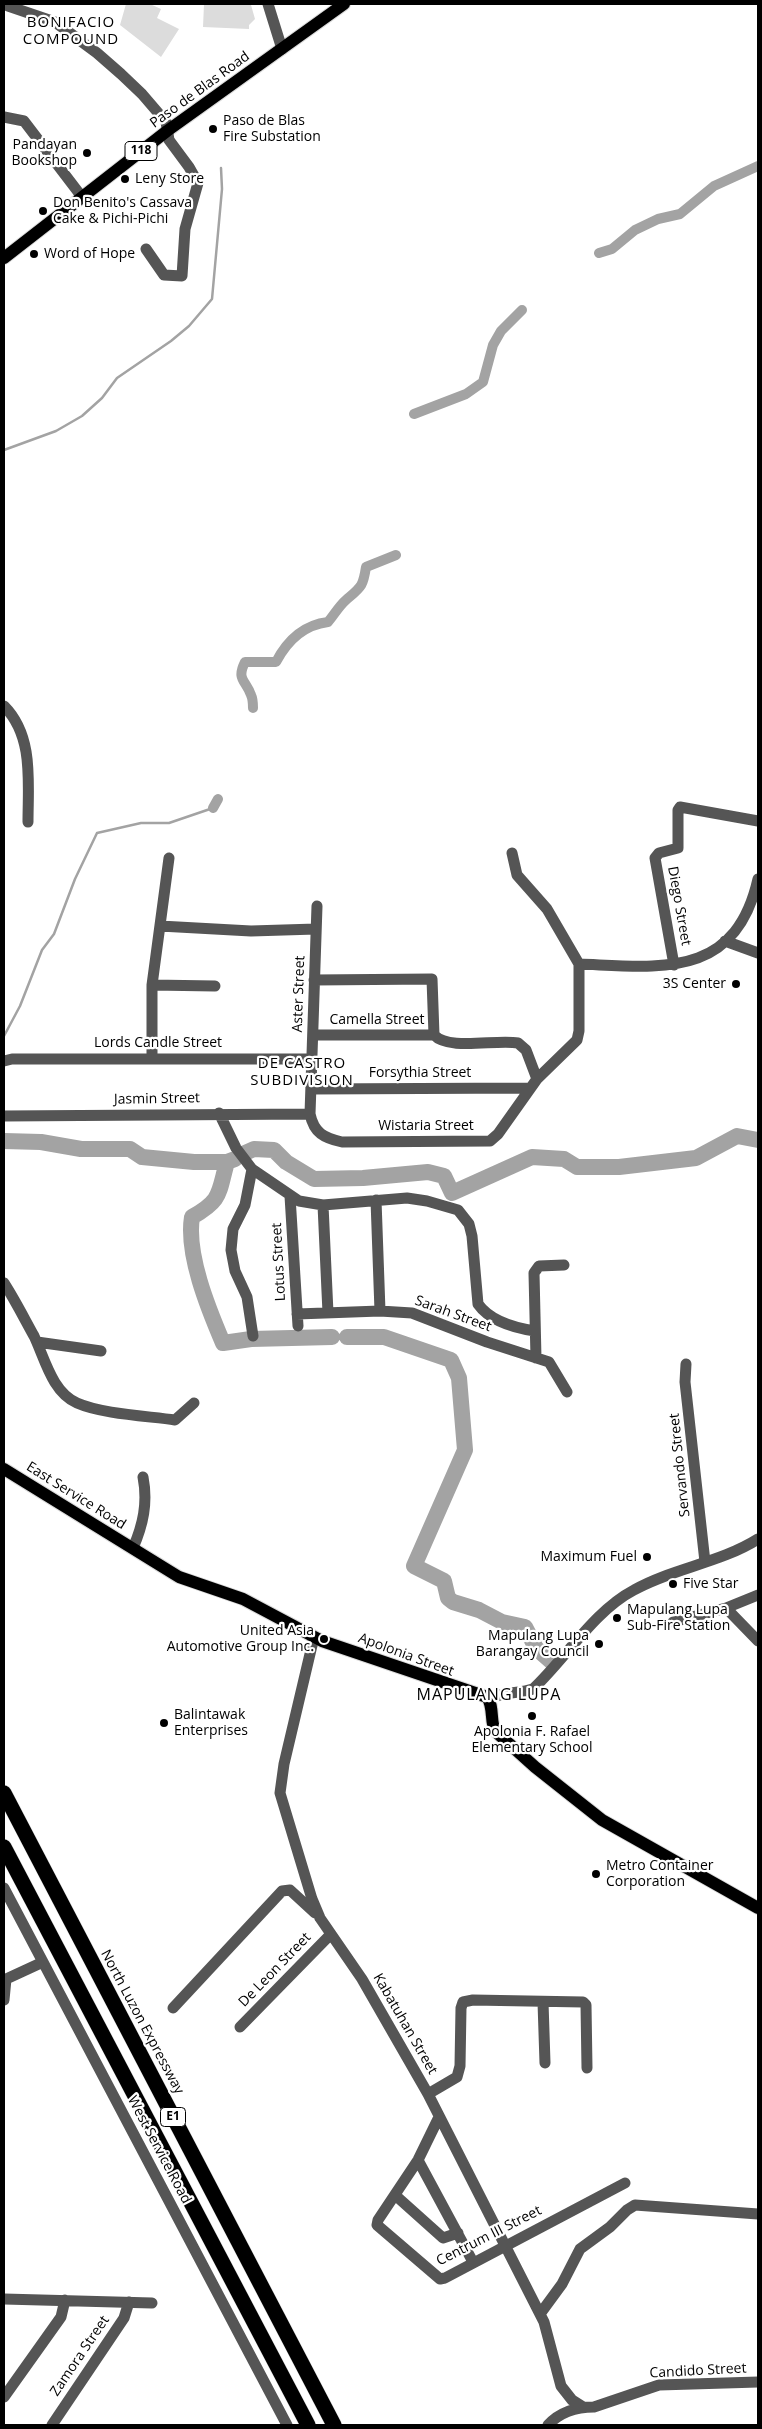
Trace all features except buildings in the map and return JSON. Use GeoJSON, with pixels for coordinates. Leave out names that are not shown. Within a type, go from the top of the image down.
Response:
{"type":"FeatureCollection","features":[{"type":"Feature","properties":{"kind":"highway","name":"North Luzon Expressway"},"geometry":{"type":"LineString","coordinates":[[4,1794],[334,2425]]}},
{"type":"Feature","properties":{"kind":"highway","name":"E1"},"geometry":{"type":"LineString","coordinates":[[4,1848],[308,2425]]}},
{"type":"Feature","properties":{"kind":"main road","name":"Paso de Blas Road"},"geometry":{"type":"LineString","coordinates":[[4,256],[167,131],[344,4]]}},
{"type":"Feature","properties":{"kind":"main road","name":"East Service Road"},"geometry":{"type":"LineString","coordinates":[[4,1469],[133,1548]]}},
{"type":"Feature","properties":{"kind":"main road","name":"Apolonia Street"},"geometry":{"type":"LineString","coordinates":[[133,1548],[179,1577],[244,1599],[314,1637],[489,1700]]}},
{"type":"Feature","properties":{"kind":"main road"},"geometry":{"type":"LineString","coordinates":[[489,1700],[492,1726],[496,1732],[581,1805],[629,1836],[758,1908]]}},
{"type":"Feature","properties":{"kind":"street"},"geometry":{"type":"LineString","coordinates":[[268,4],[282,49]]}},
{"type":"Feature","properties":{"kind":"street"},"geometry":{"type":"LineString","coordinates":[[8,6],[56,22],[92,48],[142,94],[166,122],[169,140],[198,183],[185,229],[182,276],[164,275],[146,249]]}},
{"type":"Feature","properties":{"kind":"street"},"geometry":{"type":"LineString","coordinates":[[4,117],[24,120],[82,197]]}},
{"type":"Feature","properties":{"kind":"street"},"geometry":{"type":"LineString","coordinates":[[4,706],[23,734],[27,768],[28,822]]}},
{"type":"Feature","properties":{"kind":"street","name":"Diego Street"},"geometry":{"type":"LineString","coordinates":[[674,965],[655,858],[658,853],[678,848],[678,810],[680,807],[758,821]]}},
{"type":"Feature","properties":{"kind":"street"},"geometry":{"type":"LineString","coordinates":[[512,853],[517,875],[547,909],[579,964],[578,1031],[576,1040],[533,1083]]}},
{"type":"Feature","properties":{"kind":"street"},"geometry":{"type":"LineString","coordinates":[[152,1058],[152,985],[169,858]]}},
{"type":"Feature","properties":{"kind":"street"},"geometry":{"type":"LineString","coordinates":[[579,964],[674,965],[700,958],[725,941],[745,918],[756,902],[758,880]]}},
{"type":"Feature","properties":{"kind":"street","name":"Aster Street"},"geometry":{"type":"LineString","coordinates":[[310,1114],[317,906]]}},
{"type":"Feature","properties":{"kind":"street"},"geometry":{"type":"LineString","coordinates":[[160,926],[252,931],[316,929]]}},
{"type":"Feature","properties":{"kind":"street"},"geometry":{"type":"LineString","coordinates":[[725,941],[758,953]]}},
{"type":"Feature","properties":{"kind":"street"},"geometry":{"type":"LineString","coordinates":[[314,980],[432,980],[434,1035]]}},
{"type":"Feature","properties":{"kind":"street"},"geometry":{"type":"LineString","coordinates":[[152,985],[215,986]]}},
{"type":"Feature","properties":{"kind":"street","name":"Camella Street"},"geometry":{"type":"LineString","coordinates":[[313,1035],[434,1035],[438,1040],[452,1043],[518,1043],[526,1050],[533,1083]]}},
{"type":"Feature","properties":{"kind":"street","name":"Lords Candle Street"},"geometry":{"type":"LineString","coordinates":[[4,1061],[12,1059],[152,1058],[312,1059]]}},
{"type":"Feature","properties":{"kind":"street","name":"Forsythia Street"},"geometry":{"type":"LineString","coordinates":[[311,1089],[533,1083]]}},
{"type":"Feature","properties":{"kind":"street","name":"Wistaria Street"},"geometry":{"type":"LineString","coordinates":[[310,1114],[316,1131],[330,1139],[342,1142],[490,1141],[498,1134],[533,1083]]}},
{"type":"Feature","properties":{"kind":"street"},"geometry":{"type":"LineString","coordinates":[[219,1113],[236,1148],[252,1170],[290,1196],[323,1206],[407,1198],[427,1201],[458,1210],[469,1224],[472,1236],[478,1304],[488,1313],[507,1324],[535,1331]]}},
{"type":"Feature","properties":{"kind":"street","name":"Jasmin Street"},"geometry":{"type":"LineString","coordinates":[[4,1116],[219,1113],[310,1114]]}},
{"type":"Feature","properties":{"kind":"street"},"geometry":{"type":"LineString","coordinates":[[252,1170],[245,1205],[233,1229],[231,1250],[235,1271],[247,1297],[253,1336]]}},
{"type":"Feature","properties":{"kind":"street","name":"Lotus Street"},"geometry":{"type":"LineString","coordinates":[[290,1196],[298,1326]]}},
{"type":"Feature","properties":{"kind":"street"},"geometry":{"type":"LineString","coordinates":[[376,1200],[380,1311]]}},
{"type":"Feature","properties":{"kind":"street"},"geometry":{"type":"LineString","coordinates":[[323,1206],[328,1313]]}},
{"type":"Feature","properties":{"kind":"street"},"geometry":{"type":"LineString","coordinates":[[536,1358],[534,1274],[539,1266],[564,1265]]}},
{"type":"Feature","properties":{"kind":"street"},"geometry":{"type":"LineString","coordinates":[[4,1283],[37,1342],[56,1384],[65,1396],[91,1408],[175,1420],[194,1403]]}},
{"type":"Feature","properties":{"kind":"street","name":"Sarah Street"},"geometry":{"type":"LineString","coordinates":[[297,1314],[380,1311],[412,1313],[553,1365],[567,1392]]}},
{"type":"Feature","properties":{"kind":"street"},"geometry":{"type":"LineString","coordinates":[[37,1342],[101,1351]]}},
{"type":"Feature","properties":{"kind":"street","name":"Servando Street"},"geometry":{"type":"LineString","coordinates":[[686,1364],[685,1382],[705,1562]]}},
{"type":"Feature","properties":{"kind":"street"},"geometry":{"type":"LineString","coordinates":[[133,1548],[143,1522],[146,1503],[143,1477]]}},
{"type":"Feature","properties":{"kind":"street"},"geometry":{"type":"LineString","coordinates":[[489,1700],[500,1694],[522,1693],[533,1689],[604,1613],[628,1593],[705,1562],[741,1550],[758,1539]]}},
{"type":"Feature","properties":{"kind":"street"},"geometry":{"type":"LineString","coordinates":[[673,1622],[726,1608],[758,1595]]}},
{"type":"Feature","properties":{"kind":"street"},"geometry":{"type":"LineString","coordinates":[[726,1608],[758,1641]]}},
{"type":"Feature","properties":{"kind":"street","name":"Kabatuhan Street"},"geometry":{"type":"LineString","coordinates":[[314,1637],[284,1764],[280,1793],[306,1882],[320,1918],[362,1979],[428,2094],[540,2314],[549,2335],[561,2386],[572,2400],[583,2407]]}},
{"type":"Feature","properties":{"kind":"street","name":"West Service Road"},"geometry":{"type":"LineString","coordinates":[[4,1888],[287,2425]]}},
{"type":"Feature","properties":{"kind":"street"},"geometry":{"type":"LineString","coordinates":[[173,2008],[282,1891],[290,1890],[320,1918]]}},
{"type":"Feature","properties":{"kind":"street","name":"De Leon Street"},"geometry":{"type":"LineString","coordinates":[[240,2027],[331,1934]]}},
{"type":"Feature","properties":{"kind":"street"},"geometry":{"type":"LineString","coordinates":[[4,2000],[5,1979],[43,1962]]}},
{"type":"Feature","properties":{"kind":"street"},"geometry":{"type":"LineString","coordinates":[[428,2094],[457,2077],[459,2072],[463,2002],[473,2000],[580,2001],[586,2005],[587,2068]]}},
{"type":"Feature","properties":{"kind":"street"},"geometry":{"type":"LineString","coordinates":[[544,2002],[545,2063]]}},
{"type":"Feature","properties":{"kind":"street"},"geometry":{"type":"LineString","coordinates":[[440,2117],[418,2160],[395,2195],[443,2238],[458,2232]]}},
{"type":"Feature","properties":{"kind":"street"},"geometry":{"type":"LineString","coordinates":[[418,2160],[474,2262]]}},
{"type":"Feature","properties":{"kind":"street","name":"Centrum III Street"},"geometry":{"type":"LineString","coordinates":[[395,2195],[378,2220],[378,2225],[440,2279],[625,2183]]}},
{"type":"Feature","properties":{"kind":"street"},"geometry":{"type":"LineString","coordinates":[[540,2314],[562,2284],[580,2249],[610,2227],[634,2205],[758,2214]]}},
{"type":"Feature","properties":{"kind":"street"},"geometry":{"type":"LineString","coordinates":[[4,2299],[152,2303]]}},
{"type":"Feature","properties":{"kind":"street"},"geometry":{"type":"LineString","coordinates":[[4,2397],[62,2318],[65,2300]]}},
{"type":"Feature","properties":{"kind":"street","name":"Zamora Street"},"geometry":{"type":"LineString","coordinates":[[52,2425],[124,2318],[129,2302]]}},
{"type":"Feature","properties":{"kind":"street","name":"Candido Street"},"geometry":{"type":"LineString","coordinates":[[548,2425],[560,2414],[583,2407],[594,2407],[659,2386],[758,2382]]}},
{"type":"Feature","properties":{"kind":"shaded area"},"geometry":{"type":"Polygon","coordinates":[[[126,4],[150,4],[161,9],[157,18],[179,29],[161,57],[120,25],[126,4]]]}},
{"type":"Feature","properties":{"kind":"shaded area"},"geometry":{"type":"Polygon","coordinates":[[[204,4],[251,5],[255,19],[249,25],[249,29],[203,27],[204,4]]]}},
{"type":"Feature","properties":{"kind":"waterway"},"geometry":{"type":"LineString","coordinates":[[599,253],[612,249],[635,230],[658,219],[680,214],[714,186],[758,166]]}},
{"type":"Feature","properties":{"kind":"waterway"},"geometry":{"type":"LineString","coordinates":[[4,450],[56,431],[82,416],[102,398],[117,378],[171,341],[189,326],[212,299],[222,189],[221,168]]}},
{"type":"Feature","properties":{"kind":"waterway"},"geometry":{"type":"LineString","coordinates":[[414,414],[466,394],[483,382],[493,345],[501,331],[522,310]]}},
{"type":"Feature","properties":{"kind":"waterway"},"geometry":{"type":"LineString","coordinates":[[253,708],[252,697],[241,673],[245,662],[276,662],[285,647],[303,630],[328,622],[341,605],[361,586],[366,567],[396,555]]}},
{"type":"Feature","properties":{"kind":"waterway"},"geometry":{"type":"LineString","coordinates":[[213,808],[218,799]]}},
{"type":"Feature","properties":{"kind":"waterway"},"geometry":{"type":"LineString","coordinates":[[4,1036],[20,1006],[42,950],[54,934],[75,879],[97,833],[141,823],[169,823],[213,808]]}},
{"type":"Feature","properties":{"kind":"waterway"},"geometry":{"type":"LineString","coordinates":[[245,1153],[254,1149],[274,1150],[286,1162],[314,1179],[363,1178],[428,1172],[444,1176],[452,1193],[532,1157],[564,1159],[577,1167],[619,1167],[696,1158],[737,1136],[758,1140]]}},
{"type":"Feature","properties":{"kind":"waterway"},"geometry":{"type":"LineString","coordinates":[[4,1141],[41,1142],[81,1149],[130,1149],[142,1157],[194,1162],[227,1162],[235,1159]]}},
{"type":"Feature","properties":{"kind":"waterway"},"geometry":{"type":"LineString","coordinates":[[227,1162],[220,1189],[214,1201],[192,1217],[191,1232],[195,1264],[211,1314],[223,1343],[251,1339],[332,1337]]}},
{"type":"Feature","properties":{"kind":"waterway"},"geometry":{"type":"LineString","coordinates":[[347,1337],[384,1337],[451,1360],[459,1378],[465,1450],[414,1566],[444,1581],[448,1598],[453,1602],[479,1610],[502,1622],[525,1627],[536,1648],[553,1663]]}},
{"type":"Feature","properties":{"kind":"place","name":"Paso de Blas Fire Substation"},"geometry":{"type":"Point","coordinates":[213,129]}},
{"type":"Feature","properties":{"kind":"place","name":"Pandayan Bookshop"},"geometry":{"type":"Point","coordinates":[87,153]}},
{"type":"Feature","properties":{"kind":"place","name":"Leny Store"},"geometry":{"type":"Point","coordinates":[125,179]}},
{"type":"Feature","properties":{"kind":"place","name":"Don Benito's Cassava Cake & Pichi-Pichi"},"geometry":{"type":"Point","coordinates":[43,211]}},
{"type":"Feature","properties":{"kind":"place","name":"Word of Hope"},"geometry":{"type":"Point","coordinates":[34,254]}},
{"type":"Feature","properties":{"kind":"place","name":"3S Center"},"geometry":{"type":"Point","coordinates":[736,984]}},
{"type":"Feature","properties":{"kind":"place","name":"Maximum Fuel"},"geometry":{"type":"Point","coordinates":[647,1557]}},
{"type":"Feature","properties":{"kind":"place","name":"Five Star"},"geometry":{"type":"Point","coordinates":[673,1584]}},
{"type":"Feature","properties":{"kind":"place","name":"Mapulang Lupa Sub-Fire Station"},"geometry":{"type":"Point","coordinates":[617,1618]}},
{"type":"Feature","properties":{"kind":"place","name":"United Asia Automotive Group Inc."},"geometry":{"type":"Point","coordinates":[324,1639]}},
{"type":"Feature","properties":{"kind":"place","name":"Mapulang Lupa Barangay Council"},"geometry":{"type":"Point","coordinates":[599,1644]}},
{"type":"Feature","properties":{"kind":"place","name":"Apolonia F. Rafael Elementary School"},"geometry":{"type":"Point","coordinates":[532,1716]}},
{"type":"Feature","properties":{"kind":"place","name":"Balintawak Enterprises"},"geometry":{"type":"Point","coordinates":[164,1723]}},
{"type":"Feature","properties":{"kind":"place","name":"Metro Container Corporation"},"geometry":{"type":"Point","coordinates":[596,1874]}},
{"type":"Feature","properties":{"kind":"district","name":"BONIFACIO COMPOUND"},"geometry":{"type":"Point","coordinates":[71,32]}},
{"type":"Feature","properties":{"kind":"district","name":"DE CASTRO SUBDIVISION"},"geometry":{"type":"Point","coordinates":[302,1072]}},
{"type":"Feature","properties":{"kind":"district","name":"MAPULANG LUPA"},"geometry":{"type":"Point","coordinates":[489,1695]}}]}
